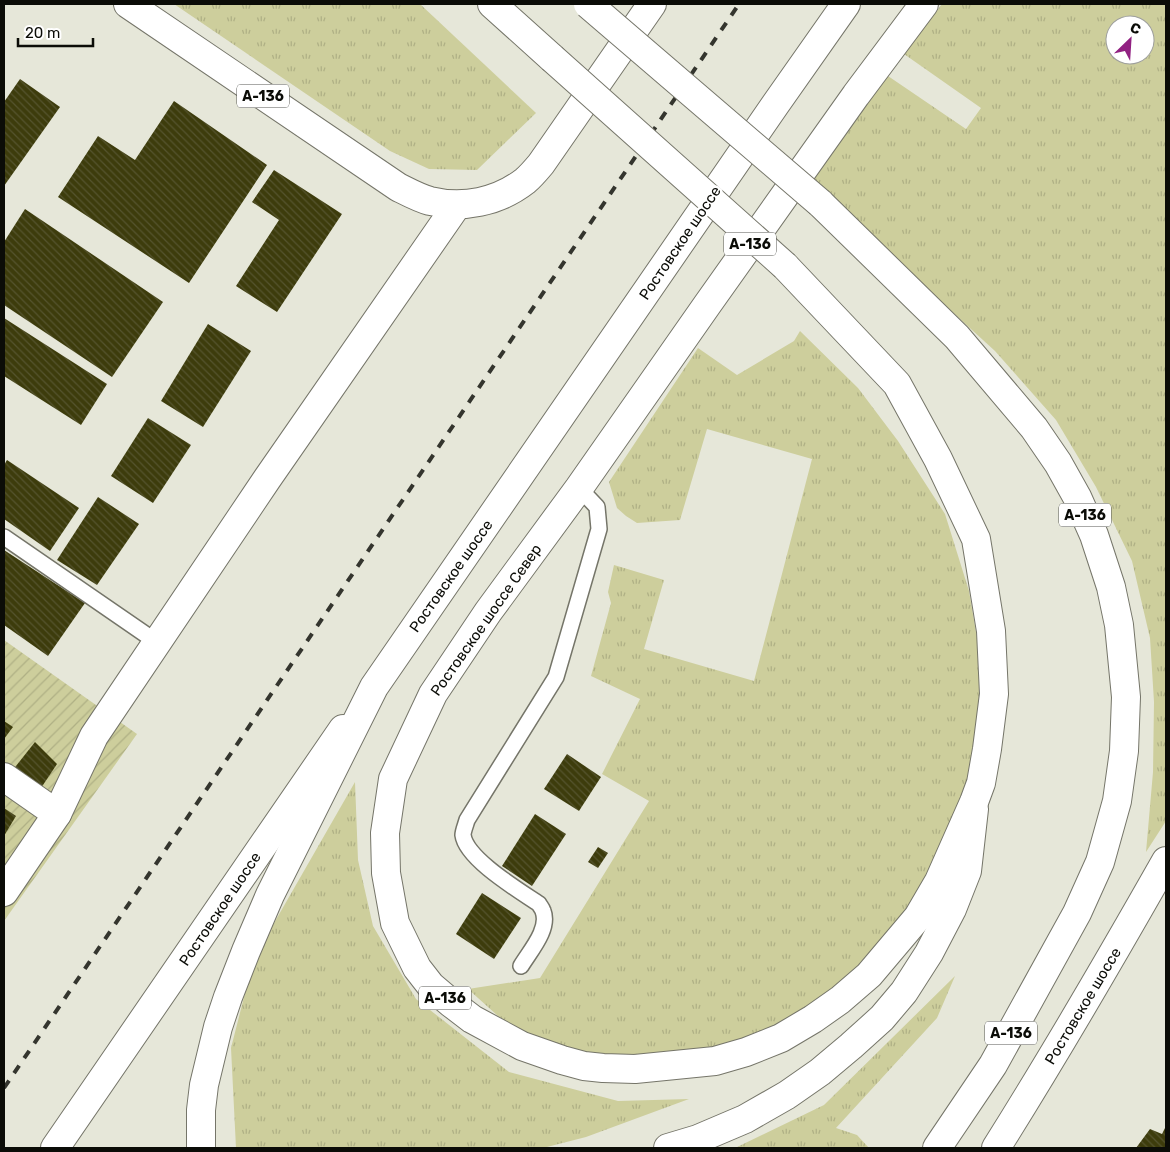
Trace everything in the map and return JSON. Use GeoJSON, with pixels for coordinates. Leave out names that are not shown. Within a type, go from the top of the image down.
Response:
{"type":"FeatureCollection","features":[{"type":"Feature","properties":{"kind":"main road","name":"А-136"},"geometry":{"type":"LineString","coordinates":[[128,4],[398,187],[429,201],[457,205],[484,201],[506,193],[526,180],[541,164],[652,4]]}},
{"type":"Feature","properties":{"kind":"main road","name":"А-136"},"geometry":{"type":"LineString","coordinates":[[492,4],[785,266],[897,384],[938,459],[976,539],[990,631],[994,694],[987,749],[974,802],[967,871],[952,909],[904,992],[882,1018],[852,1046],[787,1095],[745,1119],[698,1139],[668,1148]]}},
{"type":"Feature","properties":{"kind":"main road","name":"А-136"},"geometry":{"type":"LineString","coordinates":[[588,4],[820,203],[957,337],[1034,428],[1063,471],[1094,535],[1111,587],[1119,626],[1126,697],[1124,751],[1118,802],[1100,862],[1077,913],[993,1065],[937,1148]]}},
{"type":"Feature","properties":{"kind":"main road","name":"Ростовское шоссе"},"geometry":{"type":"LineString","coordinates":[[56,1148],[846,4]]}},
{"type":"Feature","properties":{"kind":"main road","name":"А-136"},"geometry":{"type":"LineString","coordinates":[[579,488],[838,119],[924,4]]}},
{"type":"Feature","properties":{"kind":"main road"},"geometry":{"type":"LineString","coordinates":[[4,892],[57,814],[94,736],[267,479],[457,205]]}},
{"type":"Feature","properties":{"kind":"main road","name":"Ростовское шоссе Север"},"geometry":{"type":"LineString","coordinates":[[579,488],[488,612],[433,694],[393,779],[385,833],[386,873],[395,923],[417,968],[431,986],[450,1003],[472,1019],[522,1046],[584,1066],[635,1069],[716,1061],[746,1052],[781,1038],[813,1019],[840,1000],[869,975],[918,916],[939,881],[974,802]]}},
{"type":"Feature","properties":{"kind":"main road"},"geometry":{"type":"LineString","coordinates":[[201,1148],[201,1110],[204,1085],[218,1027],[228,997],[270,895],[374,687]]}},
{"type":"Feature","properties":{"kind":"main road"},"geometry":{"type":"LineString","coordinates":[[4,777],[57,814]]}},
{"type":"Feature","properties":{"kind":"main road","name":"Ростовское шоссе"},"geometry":{"type":"LineString","coordinates":[[996,1148],[1048,1064],[1166,861]]}},
{"type":"Feature","properties":{"kind":"lane"},"geometry":{"type":"LineString","coordinates":[[521,966],[542,932],[543,911],[538,904],[481,863],[468,848],[463,835],[467,820],[556,677],[599,529],[597,507],[579,488]]}},
{"type":"Feature","properties":{"kind":"lane"},"geometry":{"type":"LineString","coordinates":[[4,537],[158,642]]}},
{"type":"Feature","properties":{"kind":"green space"},"geometry":{"type":"Polygon","coordinates":[[[174,4],[420,4],[536,113],[477,170],[429,169],[390,151],[174,4]]]}},
{"type":"Feature","properties":{"kind":"green space"},"geometry":{"type":"Polygon","coordinates":[[[942,4],[1166,4],[1166,821],[1146,852],[1153,772],[1154,702],[1150,638],[1132,561],[1096,487],[1056,420],[995,351],[809,181],[888,76],[966,129],[981,108],[904,54],[942,4]]]}},
{"type":"Feature","properties":{"kind":"green space"},"geometry":{"type":"Polygon","coordinates":[[[800,331],[858,388],[898,441],[945,514],[969,591],[978,644],[980,699],[975,758],[941,868],[861,977],[760,1043],[630,1062],[568,1052],[530,1037],[498,1016],[468,989],[540,978],[649,801],[602,774],[640,699],[591,676],[611,603],[608,592],[614,565],[664,580],[644,649],[754,681],[812,459],[707,429],[680,520],[637,523],[617,508],[609,482],[698,348],[737,375],[794,341],[800,331]]]}},
{"type":"Feature","properties":{"kind":"green space"},"geometry":{"type":"Polygon","coordinates":[[[4,640],[137,734],[4,921],[4,640]]]}},
{"type":"Feature","properties":{"kind":"green space"},"geometry":{"type":"Polygon","coordinates":[[[355,782],[358,860],[373,926],[416,999],[509,1072],[618,1101],[689,1099],[586,1137],[543,1148],[236,1148],[231,1048],[254,958],[355,782]]]}},
{"type":"Feature","properties":{"kind":"green space"},"geometry":{"type":"Polygon","coordinates":[[[955,976],[937,1018],[836,1128],[857,1135],[869,1148],[735,1148],[824,1105],[955,976]]]}},
{"type":"Feature","properties":{"kind":"building"},"geometry":{"type":"Polygon","coordinates":[[[20,79],[60,107],[4,186],[4,102],[20,79]]]}},
{"type":"Feature","properties":{"kind":"building"},"geometry":{"type":"Polygon","coordinates":[[[174,101],[267,165],[189,283],[58,197],[98,136],[135,160],[174,101]]]}},
{"type":"Feature","properties":{"kind":"building"},"geometry":{"type":"Polygon","coordinates":[[[274,170],[342,214],[277,312],[236,286],[279,220],[252,202],[274,170]]]}},
{"type":"Feature","properties":{"kind":"building"},"geometry":{"type":"Polygon","coordinates":[[[25,209],[163,302],[112,377],[4,305],[4,242],[25,209]]]}},
{"type":"Feature","properties":{"kind":"building"},"geometry":{"type":"Polygon","coordinates":[[[4,318],[107,384],[81,425],[4,376],[4,318]]]}},
{"type":"Feature","properties":{"kind":"building"},"geometry":{"type":"Polygon","coordinates":[[[208,324],[251,351],[203,427],[161,401],[208,324]]]}},
{"type":"Feature","properties":{"kind":"building"},"geometry":{"type":"Polygon","coordinates":[[[148,418],[191,445],[153,503],[111,476],[148,418]]]}},
{"type":"Feature","properties":{"kind":"building"},"geometry":{"type":"Polygon","coordinates":[[[7,460],[79,508],[50,551],[4,519],[4,465],[7,460]]]}},
{"type":"Feature","properties":{"kind":"building"},"geometry":{"type":"Polygon","coordinates":[[[98,497],[139,524],[97,585],[57,560],[98,497]]]}},
{"type":"Feature","properties":{"kind":"building"},"geometry":{"type":"Polygon","coordinates":[[[4,550],[85,603],[48,656],[4,625],[4,550]]]}},
{"type":"Feature","properties":{"kind":"building"},"geometry":{"type":"Polygon","coordinates":[[[4,721],[13,727],[4,739],[4,721]]]}},
{"type":"Feature","properties":{"kind":"building"},"geometry":{"type":"Polygon","coordinates":[[[35,742],[57,764],[41,788],[12,771],[35,742]]]}},
{"type":"Feature","properties":{"kind":"building"},"geometry":{"type":"Polygon","coordinates":[[[567,754],[601,777],[579,811],[544,789],[567,754]]]}},
{"type":"Feature","properties":{"kind":"building"},"geometry":{"type":"Polygon","coordinates":[[[4,808],[16,816],[4,836],[4,808]]]}},
{"type":"Feature","properties":{"kind":"building"},"geometry":{"type":"Polygon","coordinates":[[[535,814],[566,834],[532,886],[502,866],[535,814]]]}},
{"type":"Feature","properties":{"kind":"building"},"geometry":{"type":"Polygon","coordinates":[[[598,847],[608,853],[598,868],[588,862],[598,847]]]}},
{"type":"Feature","properties":{"kind":"building"},"geometry":{"type":"Polygon","coordinates":[[[482,893],[521,918],[494,959],[456,934],[482,893]]]}},
{"type":"Feature","properties":{"kind":"building"},"geometry":{"type":"Polygon","coordinates":[[[1166,1126],[1166,1148],[1136,1148],[1150,1129],[1162,1134],[1166,1126]]]}},
{"type":"Feature","properties":{"kind":"railway"},"geometry":{"type":"LineString","coordinates":[[4,1088],[739,4]]}}]}
